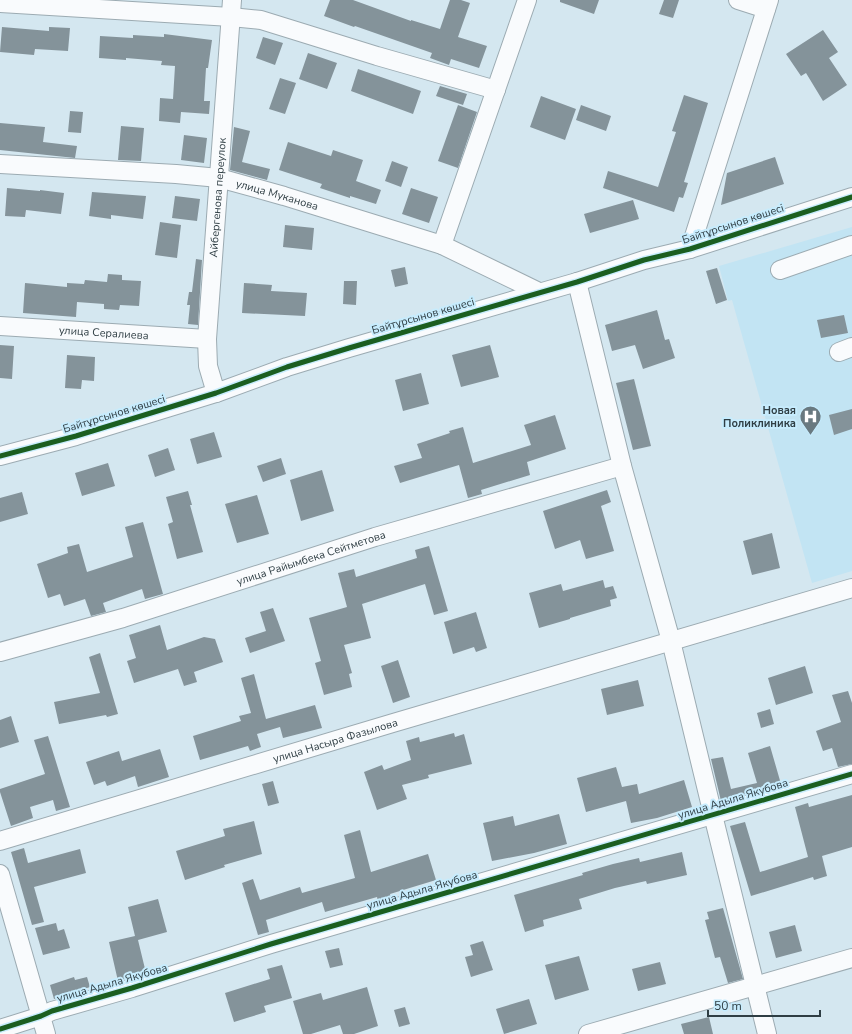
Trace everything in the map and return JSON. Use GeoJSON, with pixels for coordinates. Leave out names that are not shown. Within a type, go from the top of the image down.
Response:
{"type":"FeatureCollection","features":[{"type":"Feature","properties":{"kind":"street"},"geometry":{"type":"LineString","coordinates":[[442,246],[527,0]]}},
{"type":"Feature","properties":{"kind":"street"},"geometry":{"type":"LineString","coordinates":[[690,249],[767,4],[738,0]]}},
{"type":"Feature","properties":{"kind":"street"},"geometry":{"type":"LineString","coordinates":[[0,3],[232,9],[261,20],[377,56],[496,90]]}},
{"type":"Feature","properties":{"kind":"street","name":"Айбергенова переулок"},"geometry":{"type":"LineString","coordinates":[[216,393],[208,366],[207,339],[232,9]]}},
{"type":"Feature","properties":{"kind":"street","name":"улица Муканова"},"geometry":{"type":"LineString","coordinates":[[0,164],[176,174],[219,178],[292,198],[442,246],[539,292]]}},
{"type":"Feature","properties":{"kind":"street","name":"Байтұрсынов көшесі"},"geometry":{"type":"LineString","coordinates":[[0,456],[76,436],[216,393],[349,348],[577,282],[644,260],[690,249],[852,197]]}},
{"type":"Feature","properties":{"kind":"street"},"geometry":{"type":"LineString","coordinates":[[780,270],[852,245]]}},
{"type":"Feature","properties":{"kind":"street"},"geometry":{"type":"LineString","coordinates":[[577,282],[622,466],[671,641],[767,1034]]}},
{"type":"Feature","properties":{"kind":"street","name":"улица Сералиева"},"geometry":{"type":"LineString","coordinates":[[0,326],[207,339]]}},
{"type":"Feature","properties":{"kind":"street","name":"улица Райымбека Сейтметова"},"geometry":{"type":"LineString","coordinates":[[0,652],[123,618],[376,537],[622,466]]}},
{"type":"Feature","properties":{"kind":"street","name":"улица Насыра Фазылова"},"geometry":{"type":"LineString","coordinates":[[0,841],[386,725],[852,588]]}},
{"type":"Feature","properties":{"kind":"street","name":"улица Адыла Якубова"},"geometry":{"type":"LineString","coordinates":[[0,1029],[52,1011],[132,988],[271,944],[713,816],[852,774]]}},
{"type":"Feature","properties":{"kind":"street"},"geometry":{"type":"LineString","coordinates":[[0,874],[46,1034]]}},
{"type":"Feature","properties":{"kind":"street"},"geometry":{"type":"LineString","coordinates":[[588,1034],[852,958]]}},
{"type":"Feature","properties":{"kind":"shaded area","name":"Новая Поликлиника"},"geometry":{"type":"Polygon","coordinates":[[[852,227],[852,571],[812,583],[732,300],[728,301],[719,266],[852,227]]]}},
{"type":"Feature","properties":{"kind":"building"},"geometry":{"type":"Polygon","coordinates":[[[330,0],[353,0],[411,21],[440,29],[450,0],[461,0],[470,3],[458,37],[487,46],[479,68],[451,59],[449,65],[430,58],[432,53],[324,16],[330,0]]]}},
{"type":"Feature","properties":{"kind":"building"},"geometry":{"type":"Polygon","coordinates":[[[560,0],[599,0],[594,14],[560,2],[560,0]]]}},
{"type":"Feature","properties":{"kind":"building"},"geometry":{"type":"Polygon","coordinates":[[[664,0],[679,0],[673,18],[659,14],[664,0]]]}},
{"type":"Feature","properties":{"kind":"building"},"geometry":{"type":"Polygon","coordinates":[[[2,27],[49,31],[49,27],[70,28],[68,51],[35,49],[34,55],[0,52],[2,27]]]}},
{"type":"Feature","properties":{"kind":"building"},"geometry":{"type":"Polygon","coordinates":[[[823,30],[838,52],[829,58],[847,85],[823,101],[806,73],[801,76],[786,54],[823,30]]]}},
{"type":"Feature","properties":{"kind":"building"},"geometry":{"type":"Polygon","coordinates":[[[164,34],[212,40],[208,68],[206,68],[204,101],[210,101],[209,114],[181,112],[180,123],[159,121],[160,98],[173,99],[175,66],[161,65],[162,61],[126,58],[126,60],[99,58],[100,36],[133,38],[133,35],[164,37],[164,34]]]}},
{"type":"Feature","properties":{"kind":"building"},"geometry":{"type":"Polygon","coordinates":[[[263,37],[283,43],[275,65],[256,58],[263,37]]]}},
{"type":"Feature","properties":{"kind":"building"},"geometry":{"type":"Polygon","coordinates":[[[308,53],[337,63],[327,89],[299,79],[308,53]]]}},
{"type":"Feature","properties":{"kind":"building"},"geometry":{"type":"Polygon","coordinates":[[[358,69],[421,91],[413,114],[351,91],[358,69]]]}},
{"type":"Feature","properties":{"kind":"building"},"geometry":{"type":"Polygon","coordinates":[[[280,78],[296,83],[285,114],[269,109],[280,78]]]}},
{"type":"Feature","properties":{"kind":"building"},"geometry":{"type":"Polygon","coordinates":[[[440,86],[467,94],[463,105],[436,96],[440,86]]]}},
{"type":"Feature","properties":{"kind":"building"},"geometry":{"type":"Polygon","coordinates":[[[684,95],[708,103],[684,182],[688,183],[683,198],[679,197],[674,212],[603,188],[608,171],[658,187],[676,132],[672,131],[684,95]]]}},
{"type":"Feature","properties":{"kind":"building"},"geometry":{"type":"Polygon","coordinates":[[[541,96],[576,109],[565,140],[530,127],[541,96]]]}},
{"type":"Feature","properties":{"kind":"building"},"geometry":{"type":"Polygon","coordinates":[[[458,105],[477,112],[458,168],[438,161],[458,105]]]}},
{"type":"Feature","properties":{"kind":"building"},"geometry":{"type":"Polygon","coordinates":[[[581,105],[611,116],[606,131],[576,120],[581,105]]]}},
{"type":"Feature","properties":{"kind":"building"},"geometry":{"type":"Polygon","coordinates":[[[70,111],[83,112],[81,133],[68,132],[70,111]]]}},
{"type":"Feature","properties":{"kind":"building"},"geometry":{"type":"Polygon","coordinates":[[[0,123],[45,127],[43,142],[77,146],[75,158],[0,150],[0,123]]]}},
{"type":"Feature","properties":{"kind":"building"},"geometry":{"type":"Polygon","coordinates":[[[121,126],[144,128],[141,161],[118,160],[121,126]]]}},
{"type":"Feature","properties":{"kind":"building"},"geometry":{"type":"Polygon","coordinates":[[[234,127],[250,131],[242,162],[270,169],[267,180],[230,170],[234,127]]]}},
{"type":"Feature","properties":{"kind":"building"},"geometry":{"type":"Polygon","coordinates":[[[184,135],[207,138],[204,163],[181,160],[184,135]]]}},
{"type":"Feature","properties":{"kind":"building"},"geometry":{"type":"Polygon","coordinates":[[[288,142],[331,156],[333,150],[363,160],[356,181],[381,190],[376,204],[350,196],[350,198],[320,188],[322,184],[279,170],[288,142]]]}},
{"type":"Feature","properties":{"kind":"building"},"geometry":{"type":"Polygon","coordinates":[[[775,157],[784,184],[721,205],[727,173],[775,157]]]}},
{"type":"Feature","properties":{"kind":"building"},"geometry":{"type":"Polygon","coordinates":[[[392,161],[408,167],[401,187],[385,181],[392,161]]]}},
{"type":"Feature","properties":{"kind":"building"},"geometry":{"type":"Polygon","coordinates":[[[7,188],[64,193],[61,214],[26,210],[25,217],[5,216],[7,188]]]}},
{"type":"Feature","properties":{"kind":"building"},"geometry":{"type":"Polygon","coordinates":[[[411,188],[438,197],[429,223],[402,214],[411,188]]]}},
{"type":"Feature","properties":{"kind":"building"},"geometry":{"type":"Polygon","coordinates":[[[92,192],[146,196],[143,219],[111,215],[111,219],[89,216],[92,192]]]}},
{"type":"Feature","properties":{"kind":"building"},"geometry":{"type":"Polygon","coordinates":[[[175,196],[200,199],[197,221],[172,218],[175,196]]]}},
{"type":"Feature","properties":{"kind":"building"},"geometry":{"type":"Polygon","coordinates":[[[633,200],[639,219],[590,233],[584,214],[633,200]]]}},
{"type":"Feature","properties":{"kind":"building"},"geometry":{"type":"Polygon","coordinates":[[[160,222],[181,225],[177,258],[155,255],[160,222]]]}},
{"type":"Feature","properties":{"kind":"building"},"geometry":{"type":"Polygon","coordinates":[[[285,225],[314,228],[312,250],[283,247],[285,225]]]}},
{"type":"Feature","properties":{"kind":"building"},"geometry":{"type":"Polygon","coordinates":[[[196,259],[202,260],[198,325],[188,324],[190,305],[187,305],[189,292],[192,292],[196,259]]]}},
{"type":"Feature","properties":{"kind":"building"},"geometry":{"type":"Polygon","coordinates":[[[405,267],[408,284],[395,287],[391,270],[405,267]]]}},
{"type":"Feature","properties":{"kind":"building"},"geometry":{"type":"Polygon","coordinates":[[[717,268],[727,300],[716,304],[706,271],[717,268]]]}},
{"type":"Feature","properties":{"kind":"building"},"geometry":{"type":"Polygon","coordinates":[[[108,274],[122,275],[122,280],[141,281],[139,306],[120,305],[119,310],[104,309],[104,304],[77,302],[76,317],[23,313],[25,283],[67,287],[67,283],[84,284],[85,280],[107,282],[108,274]]]}},
{"type":"Feature","properties":{"kind":"building"},"geometry":{"type":"Polygon","coordinates":[[[344,281],[357,281],[356,305],[343,304],[344,281]]]}},
{"type":"Feature","properties":{"kind":"building"},"geometry":{"type":"Polygon","coordinates":[[[244,283],[272,285],[271,291],[307,293],[305,316],[242,313],[244,283]]]}},
{"type":"Feature","properties":{"kind":"building"},"geometry":{"type":"Polygon","coordinates":[[[657,310],[665,340],[669,339],[675,358],[643,369],[635,345],[612,351],[605,325],[657,310]]]}},
{"type":"Feature","properties":{"kind":"building"},"geometry":{"type":"Polygon","coordinates":[[[844,315],[848,333],[821,338],[817,320],[844,315]]]}},
{"type":"Feature","properties":{"kind":"building"},"geometry":{"type":"Polygon","coordinates":[[[0,345],[14,346],[12,379],[0,378],[0,345]]]}},
{"type":"Feature","properties":{"kind":"building"},"geometry":{"type":"Polygon","coordinates":[[[490,345],[499,377],[461,387],[452,355],[490,345]]]}},
{"type":"Feature","properties":{"kind":"building"},"geometry":{"type":"Polygon","coordinates":[[[67,355],[95,357],[94,381],[82,380],[81,389],[65,388],[67,355]]]}},
{"type":"Feature","properties":{"kind":"building"},"geometry":{"type":"Polygon","coordinates":[[[421,373],[429,404],[403,411],[395,380],[421,373]]]}},
{"type":"Feature","properties":{"kind":"building"},"geometry":{"type":"Polygon","coordinates":[[[634,379],[651,446],[633,450],[616,383],[634,379]]]}},
{"type":"Feature","properties":{"kind":"building"},"geometry":{"type":"Polygon","coordinates":[[[852,409],[852,429],[834,435],[829,415],[852,409]]]}},
{"type":"Feature","properties":{"kind":"building"},"geometry":{"type":"Polygon","coordinates":[[[555,415],[566,449],[527,462],[530,475],[481,490],[482,494],[468,498],[459,465],[400,483],[394,466],[422,458],[417,444],[463,427],[473,463],[531,445],[524,425],[555,415]]]}},
{"type":"Feature","properties":{"kind":"building"},"geometry":{"type":"Polygon","coordinates":[[[214,432],[222,457],[197,464],[190,439],[214,432]]]}},
{"type":"Feature","properties":{"kind":"building"},"geometry":{"type":"Polygon","coordinates":[[[168,448],[175,470],[155,477],[148,455],[168,448]]]}},
{"type":"Feature","properties":{"kind":"building"},"geometry":{"type":"Polygon","coordinates":[[[281,458],[286,474],[263,482],[257,466],[281,458]]]}},
{"type":"Feature","properties":{"kind":"building"},"geometry":{"type":"Polygon","coordinates":[[[108,463],[115,486],[82,496],[75,473],[108,463]]]}},
{"type":"Feature","properties":{"kind":"building"},"geometry":{"type":"Polygon","coordinates":[[[322,470],[334,511],[301,521],[290,480],[322,470]]]}},
{"type":"Feature","properties":{"kind":"building"},"geometry":{"type":"Polygon","coordinates":[[[607,490],[611,502],[601,506],[614,551],[586,559],[580,540],[555,549],[543,511],[607,490]]]}},
{"type":"Feature","properties":{"kind":"building"},"geometry":{"type":"Polygon","coordinates":[[[188,491],[192,505],[190,505],[203,552],[177,559],[168,524],[173,522],[166,497],[188,491]]]}},
{"type":"Feature","properties":{"kind":"building"},"geometry":{"type":"Polygon","coordinates":[[[22,492],[28,514],[0,522],[0,498],[22,492]]]}},
{"type":"Feature","properties":{"kind":"building"},"geometry":{"type":"Polygon","coordinates":[[[257,495],[269,534],[237,543],[225,504],[257,495]]]}},
{"type":"Feature","properties":{"kind":"building"},"geometry":{"type":"Polygon","coordinates":[[[143,522],[163,594],[145,599],[142,589],[103,603],[106,612],[91,616],[85,599],[64,606],[60,594],[48,598],[37,564],[68,553],[67,547],[79,544],[87,572],[133,557],[125,527],[143,522]]]}},
{"type":"Feature","properties":{"kind":"building"},"geometry":{"type":"Polygon","coordinates":[[[772,533],[780,568],[752,575],[743,541],[772,533]]]}},
{"type":"Feature","properties":{"kind":"building"},"geometry":{"type":"Polygon","coordinates":[[[429,546],[448,611],[434,615],[425,584],[362,604],[371,638],[344,645],[352,673],[349,674],[352,687],[324,695],[315,663],[321,661],[309,618],[347,607],[338,573],[354,569],[356,577],[417,558],[415,550],[429,546]]]}},
{"type":"Feature","properties":{"kind":"building"},"geometry":{"type":"Polygon","coordinates":[[[603,580],[605,588],[613,586],[617,598],[610,600],[611,606],[539,628],[529,593],[561,584],[563,591],[603,580]]]}},
{"type":"Feature","properties":{"kind":"building"},"geometry":{"type":"Polygon","coordinates":[[[273,608],[285,641],[250,653],[245,638],[266,631],[260,612],[273,608]]]}},
{"type":"Feature","properties":{"kind":"building"},"geometry":{"type":"Polygon","coordinates":[[[476,612],[487,648],[476,652],[474,647],[453,654],[444,622],[476,612]]]}},
{"type":"Feature","properties":{"kind":"building"},"geometry":{"type":"Polygon","coordinates":[[[160,625],[167,650],[204,637],[215,639],[223,662],[194,672],[197,682],[184,686],[178,669],[134,683],[127,661],[136,658],[129,635],[160,625]]]}},
{"type":"Feature","properties":{"kind":"building"},"geometry":{"type":"Polygon","coordinates":[[[100,653],[118,714],[59,724],[54,702],[100,693],[89,657],[100,653]]]}},
{"type":"Feature","properties":{"kind":"building"},"geometry":{"type":"Polygon","coordinates":[[[398,660],[410,697],[393,703],[381,666],[398,660]]]}},
{"type":"Feature","properties":{"kind":"building"},"geometry":{"type":"Polygon","coordinates":[[[805,666],[813,693],[776,705],[768,678],[805,666]]]}},
{"type":"Feature","properties":{"kind":"building"},"geometry":{"type":"Polygon","coordinates":[[[254,674],[266,719],[315,705],[322,728],[283,738],[280,727],[257,734],[261,747],[250,751],[248,746],[200,760],[193,736],[241,721],[239,716],[251,713],[241,678],[254,674]]]}},
{"type":"Feature","properties":{"kind":"building"},"geometry":{"type":"Polygon","coordinates":[[[638,680],[644,706],[607,715],[601,689],[638,680]]]}},
{"type":"Feature","properties":{"kind":"building"},"geometry":{"type":"Polygon","coordinates":[[[848,691],[852,703],[852,764],[838,767],[832,748],[823,751],[816,731],[841,722],[832,695],[848,691]]]}},
{"type":"Feature","properties":{"kind":"building"},"geometry":{"type":"Polygon","coordinates":[[[770,709],[774,724],[761,728],[757,713],[770,709]]]}},
{"type":"Feature","properties":{"kind":"building"},"geometry":{"type":"Polygon","coordinates":[[[11,716],[19,742],[0,748],[0,720],[11,716]]]}},
{"type":"Feature","properties":{"kind":"building"},"geometry":{"type":"Polygon","coordinates":[[[454,733],[455,737],[464,734],[472,764],[428,775],[429,778],[402,785],[407,799],[377,810],[364,772],[382,765],[384,770],[411,760],[406,741],[419,737],[420,742],[454,733]]]}},
{"type":"Feature","properties":{"kind":"building"},"geometry":{"type":"Polygon","coordinates":[[[48,736],[70,807],[56,811],[53,800],[30,807],[33,818],[11,826],[0,789],[45,774],[34,740],[48,736]]]}},
{"type":"Feature","properties":{"kind":"building"},"geometry":{"type":"Polygon","coordinates":[[[770,746],[781,784],[721,801],[711,759],[723,757],[731,789],[757,783],[748,753],[770,746]]]}},
{"type":"Feature","properties":{"kind":"building"},"geometry":{"type":"Polygon","coordinates":[[[160,749],[169,777],[138,787],[135,776],[107,786],[105,781],[94,785],[86,762],[119,751],[122,761],[160,749]]]}},
{"type":"Feature","properties":{"kind":"building"},"geometry":{"type":"Polygon","coordinates":[[[616,767],[622,787],[637,784],[639,794],[684,780],[692,807],[657,818],[631,823],[626,801],[586,812],[577,778],[616,767]]]}},
{"type":"Feature","properties":{"kind":"building"},"geometry":{"type":"Polygon","coordinates":[[[273,781],[279,803],[268,806],[262,784],[273,781]]]}},
{"type":"Feature","properties":{"kind":"building"},"geometry":{"type":"Polygon","coordinates":[[[852,795],[852,847],[822,856],[827,876],[814,880],[813,877],[751,896],[730,826],[745,822],[760,872],[808,857],[795,807],[808,803],[809,807],[852,795]]]}},
{"type":"Feature","properties":{"kind":"building"},"geometry":{"type":"Polygon","coordinates":[[[559,814],[567,844],[534,853],[492,861],[483,823],[513,816],[515,826],[559,814]]]}},
{"type":"Feature","properties":{"kind":"building"},"geometry":{"type":"Polygon","coordinates":[[[254,821],[262,854],[224,865],[225,867],[185,880],[176,851],[225,836],[223,829],[254,821]]]}},
{"type":"Feature","properties":{"kind":"building"},"geometry":{"type":"Polygon","coordinates":[[[360,830],[371,872],[428,854],[436,880],[390,894],[391,898],[378,901],[377,897],[325,912],[322,902],[266,920],[269,932],[258,935],[242,883],[253,879],[260,900],[300,887],[302,893],[355,878],[344,835],[360,830]]]}},
{"type":"Feature","properties":{"kind":"building"},"geometry":{"type":"Polygon","coordinates":[[[24,848],[28,863],[80,849],[86,873],[34,887],[44,922],[32,925],[11,852],[24,848]]]}},
{"type":"Feature","properties":{"kind":"building"},"geometry":{"type":"Polygon","coordinates":[[[682,852],[687,875],[647,884],[646,881],[615,888],[579,899],[582,909],[543,920],[544,926],[525,932],[514,895],[583,875],[582,873],[613,864],[639,858],[640,862],[682,852]]]}},
{"type":"Feature","properties":{"kind":"building"},"geometry":{"type":"Polygon","coordinates":[[[158,899],[167,932],[138,940],[146,973],[118,981],[109,942],[135,936],[128,907],[158,899]]]}},
{"type":"Feature","properties":{"kind":"building"},"geometry":{"type":"Polygon","coordinates":[[[723,908],[743,979],[728,983],[720,957],[715,958],[705,920],[709,919],[707,912],[723,908]]]}},
{"type":"Feature","properties":{"kind":"building"},"geometry":{"type":"Polygon","coordinates":[[[56,923],[58,931],[64,929],[70,948],[43,955],[35,928],[56,923]]]}},
{"type":"Feature","properties":{"kind":"building"},"geometry":{"type":"Polygon","coordinates":[[[795,925],[802,951],[776,958],[769,932],[795,925]]]}},
{"type":"Feature","properties":{"kind":"building"},"geometry":{"type":"Polygon","coordinates":[[[483,941],[493,970],[471,977],[465,957],[473,955],[470,945],[483,941]]]}},
{"type":"Feature","properties":{"kind":"building"},"geometry":{"type":"Polygon","coordinates":[[[339,948],[343,965],[330,968],[325,951],[339,948]]]}},
{"type":"Feature","properties":{"kind":"building"},"geometry":{"type":"Polygon","coordinates":[[[579,956],[589,990],[555,1000],[545,965],[579,956]]]}},
{"type":"Feature","properties":{"kind":"building"},"geometry":{"type":"Polygon","coordinates":[[[660,962],[666,984],[638,991],[632,969],[660,962]]]}},
{"type":"Feature","properties":{"kind":"building"},"geometry":{"type":"Polygon","coordinates":[[[282,965],[292,998],[264,1006],[266,1012],[234,1022],[225,993],[270,979],[267,969],[282,965]]]}},
{"type":"Feature","properties":{"kind":"building"},"geometry":{"type":"Polygon","coordinates":[[[74,977],[75,980],[87,977],[90,987],[54,999],[50,985],[74,977]]]}},
{"type":"Feature","properties":{"kind":"building"},"geometry":{"type":"Polygon","coordinates":[[[367,987],[378,1026],[354,1034],[343,1034],[340,1025],[311,1034],[303,1034],[293,1001],[321,993],[323,1000],[367,987]]]}},
{"type":"Feature","properties":{"kind":"building"},"geometry":{"type":"Polygon","coordinates":[[[529,999],[537,1024],[504,1034],[496,1009],[529,999]]]}},
{"type":"Feature","properties":{"kind":"building"},"geometry":{"type":"Polygon","coordinates":[[[405,1007],[410,1024],[399,1027],[394,1010],[405,1007]]]}},
{"type":"Feature","properties":{"kind":"building"},"geometry":{"type":"Polygon","coordinates":[[[709,1017],[713,1034],[684,1034],[681,1024],[709,1017]]]}},
{"type":"Feature","properties":{"kind":"cycle path"},"geometry":{"type":"LineString","coordinates":[[0,456],[76,436],[216,393],[287,367],[577,282],[644,260],[690,249],[852,197]]}},
{"type":"Feature","properties":{"kind":"cycle path"},"geometry":{"type":"LineString","coordinates":[[0,1029],[52,1011],[132,988],[271,944],[852,774]]}},
{"type":"Feature","properties":{"kind":"place","name":"Новая Поликлиника"},"geometry":{"type":"Point","coordinates":[811,436]}}]}
